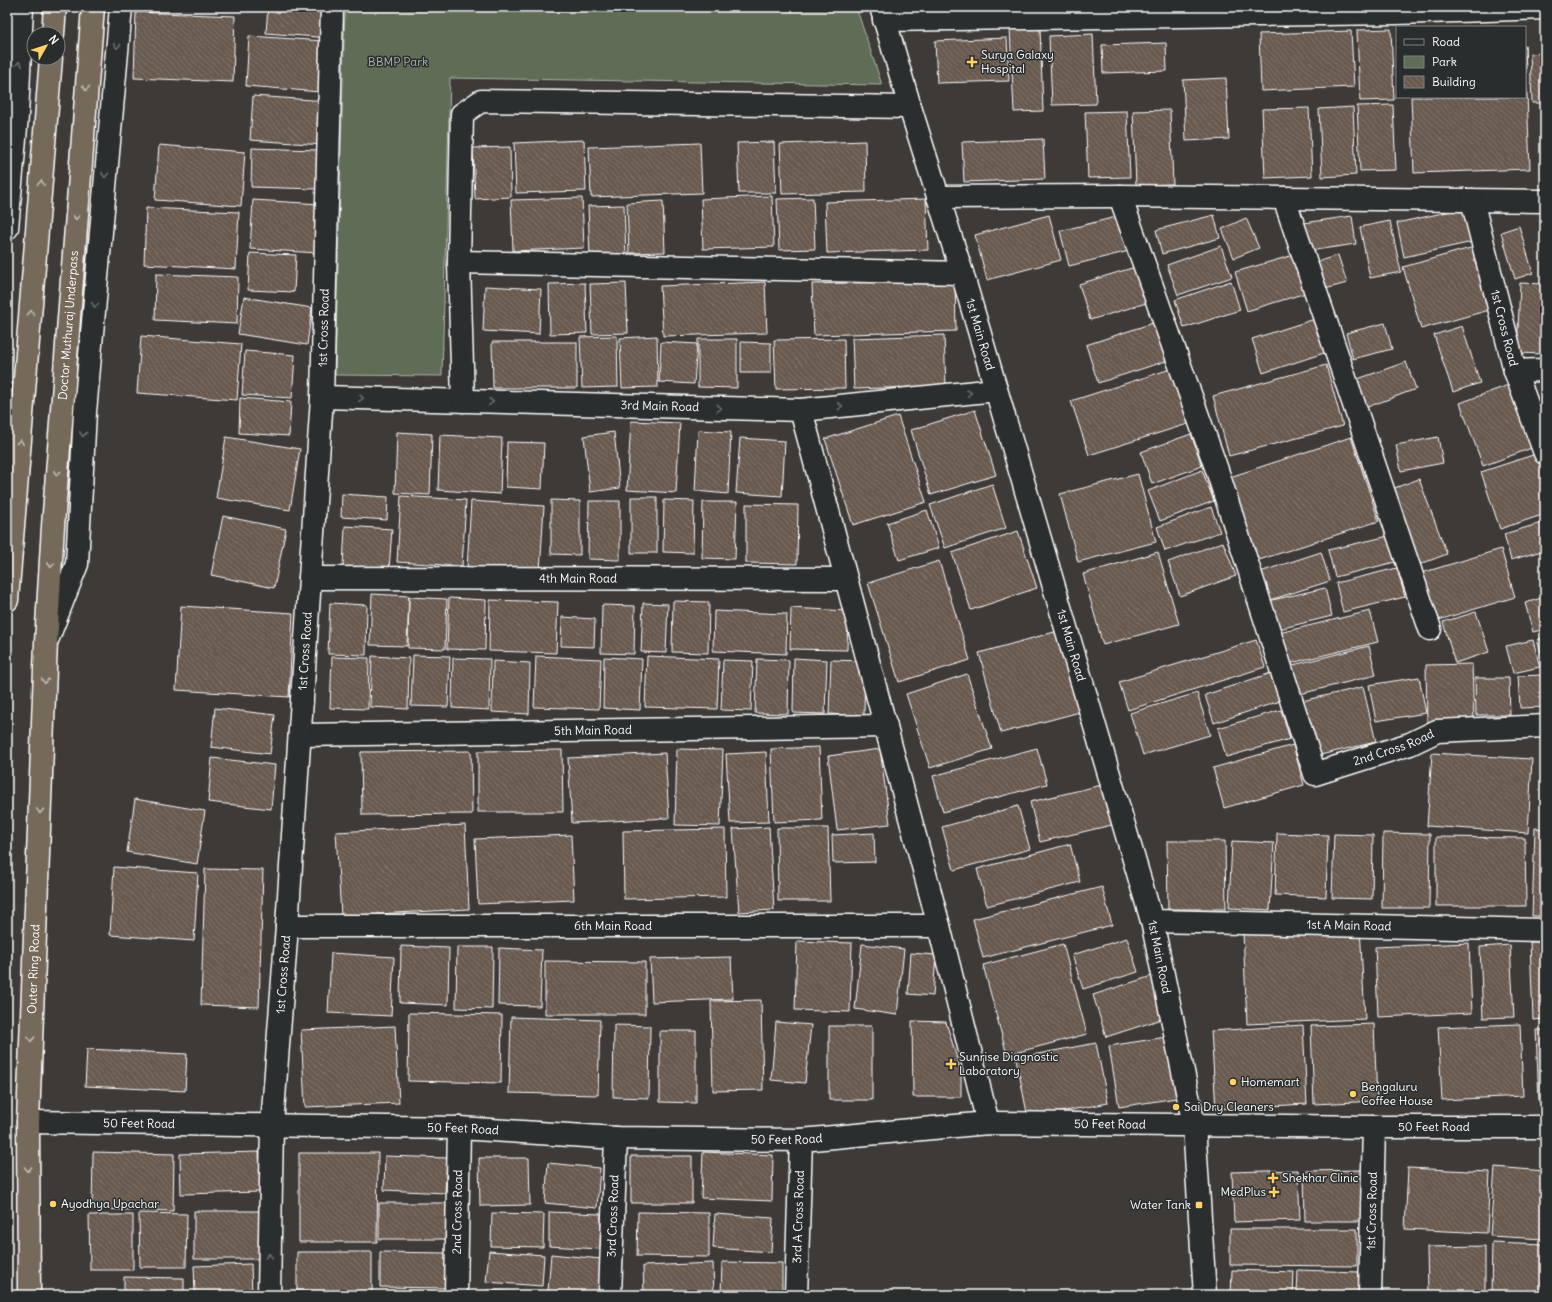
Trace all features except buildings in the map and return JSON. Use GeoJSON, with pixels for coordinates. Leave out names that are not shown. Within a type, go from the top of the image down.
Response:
{"type":"FeatureCollection","features":[{"type":"Feature","properties":{"kind":"highway"},"geometry":{"type":"LineString","coordinates":[[54,26],[55,7]]}},
{"type":"Feature","properties":{"kind":"highway","name":"Doctor Muthuraj Underpass"},"geometry":{"type":"LineString","coordinates":[[46,642],[53,526],[92,7]]}},
{"type":"Feature","properties":{"kind":"highway"},"geometry":{"type":"LineString","coordinates":[[7,600],[50,66]]}},
{"type":"Feature","properties":{"kind":"highway","name":"Outer Ring Road"},"geometry":{"type":"LineString","coordinates":[[29,1295],[28,1122],[46,642]]}},
{"type":"Feature","properties":{"kind":"street"},"geometry":{"type":"LineString","coordinates":[[7,228],[17,116],[22,7]]}},
{"type":"Feature","properties":{"kind":"street"},"geometry":{"type":"LineString","coordinates":[[46,642],[77,564],[84,412],[121,7]]}},
{"type":"Feature","properties":{"kind":"street","name":"1st Cross Road"},"geometry":{"type":"LineString","coordinates":[[269,1295],[272,1125],[287,926],[322,397],[332,7]]}},
{"type":"Feature","properties":{"kind":"street"},"geometry":{"type":"LineString","coordinates":[[882,13],[1397,13],[1545,8]]}},
{"type":"Feature","properties":{"kind":"street","name":"1st Main Road"},"geometry":{"type":"LineString","coordinates":[[882,13],[962,273],[1152,921],[1194,1125],[1205,1295]]}},
{"type":"Feature","properties":{"kind":"street"},"geometry":{"type":"LineString","coordinates":[[463,401],[459,262],[462,114],[481,101],[910,107]]}},
{"type":"Feature","properties":{"kind":"street"},"geometry":{"type":"LineString","coordinates":[[938,197],[1120,196],[1545,201]]}},
{"type":"Feature","properties":{"kind":"street","name":"2nd Cross Road"},"geometry":{"type":"LineString","coordinates":[[1120,196],[1216,470],[1315,774],[1410,744],[1437,731],[1545,726]]}},
{"type":"Feature","properties":{"kind":"street"},"geometry":{"type":"LineString","coordinates":[[1284,198],[1430,630]]}},
{"type":"Feature","properties":{"kind":"street","name":"1st Cross Road"},"geometry":{"type":"LineString","coordinates":[[1472,200],[1515,371],[1545,453]]}},
{"type":"Feature","properties":{"kind":"street"},"geometry":{"type":"LineString","coordinates":[[459,262],[962,273]]}},
{"type":"Feature","properties":{"kind":"street"},"geometry":{"type":"LineString","coordinates":[[1515,371],[1545,370]]}},
{"type":"Feature","properties":{"kind":"street","name":"3rd Main Road"},"geometry":{"type":"LineString","coordinates":[[322,397],[801,410],[996,390]]}},
{"type":"Feature","properties":{"kind":"street"},"geometry":{"type":"LineString","coordinates":[[801,410],[939,926],[988,1123]]}},
{"type":"Feature","properties":{"kind":"street","name":"4th Main Road"},"geometry":{"type":"LineString","coordinates":[[310,578],[845,579]]}},
{"type":"Feature","properties":{"kind":"street","name":"5th Main Road"},"geometry":{"type":"LineString","coordinates":[[300,735],[886,726]]}},
{"type":"Feature","properties":{"kind":"street","name":"1st A Main Road"},"geometry":{"type":"LineString","coordinates":[[1152,921],[1545,930]]}},
{"type":"Feature","properties":{"kind":"street","name":"6th Main Road"},"geometry":{"type":"LineString","coordinates":[[287,926],[939,926]]}},
{"type":"Feature","properties":{"kind":"street","name":"50 Feet Road"},"geometry":{"type":"LineString","coordinates":[[28,1122],[459,1128],[616,1138],[801,1140],[988,1123],[1374,1127],[1545,1127]]}},
{"type":"Feature","properties":{"kind":"street","name":"1st Cross Road"},"geometry":{"type":"LineString","coordinates":[[1370,1295],[1374,1127]]}},
{"type":"Feature","properties":{"kind":"street","name":"2nd Cross Road"},"geometry":{"type":"LineString","coordinates":[[456,1295],[459,1128]]}},
{"type":"Feature","properties":{"kind":"street","name":"3rd Cross Road"},"geometry":{"type":"LineString","coordinates":[[610,1295],[616,1138]]}},
{"type":"Feature","properties":{"kind":"street","name":"3rd A Cross Road"},"geometry":{"type":"LineString","coordinates":[[796,1295],[801,1140]]}},
{"type":"Feature","properties":{"kind":"green space","name":"BBMP Park"},"geometry":{"type":"Polygon","coordinates":[[[345,7],[856,7],[882,85],[450,78],[442,376],[335,375],[345,7]]]}},
{"type":"Feature","properties":{"kind":"place","name":"Surya Galaxy Hospital"},"geometry":{"type":"Point","coordinates":[972,62]}},
{"type":"Feature","properties":{"kind":"place","name":"Sunrise Diagnostic Laboratory"},"geometry":{"type":"Point","coordinates":[951,1064]}},
{"type":"Feature","properties":{"kind":"place","name":"Homemart"},"geometry":{"type":"Point","coordinates":[1233,1082]}},
{"type":"Feature","properties":{"kind":"place","name":"Bengaluru Coffee House"},"geometry":{"type":"Point","coordinates":[1353,1094]}},
{"type":"Feature","properties":{"kind":"place","name":"Sai Dry Cleaners"},"geometry":{"type":"Point","coordinates":[1176,1107]}},
{"type":"Feature","properties":{"kind":"place","name":"Shekhar Clinic"},"geometry":{"type":"Point","coordinates":[1273,1178]}},
{"type":"Feature","properties":{"kind":"place","name":"MedPlus"},"geometry":{"type":"Point","coordinates":[1274,1192]}},
{"type":"Feature","properties":{"kind":"place","name":"Ayodhya Upachar"},"geometry":{"type":"Point","coordinates":[53,1204]}},
{"type":"Feature","properties":{"kind":"place","name":"Water Tank"},"geometry":{"type":"Point","coordinates":[1199,1205]}}]}
